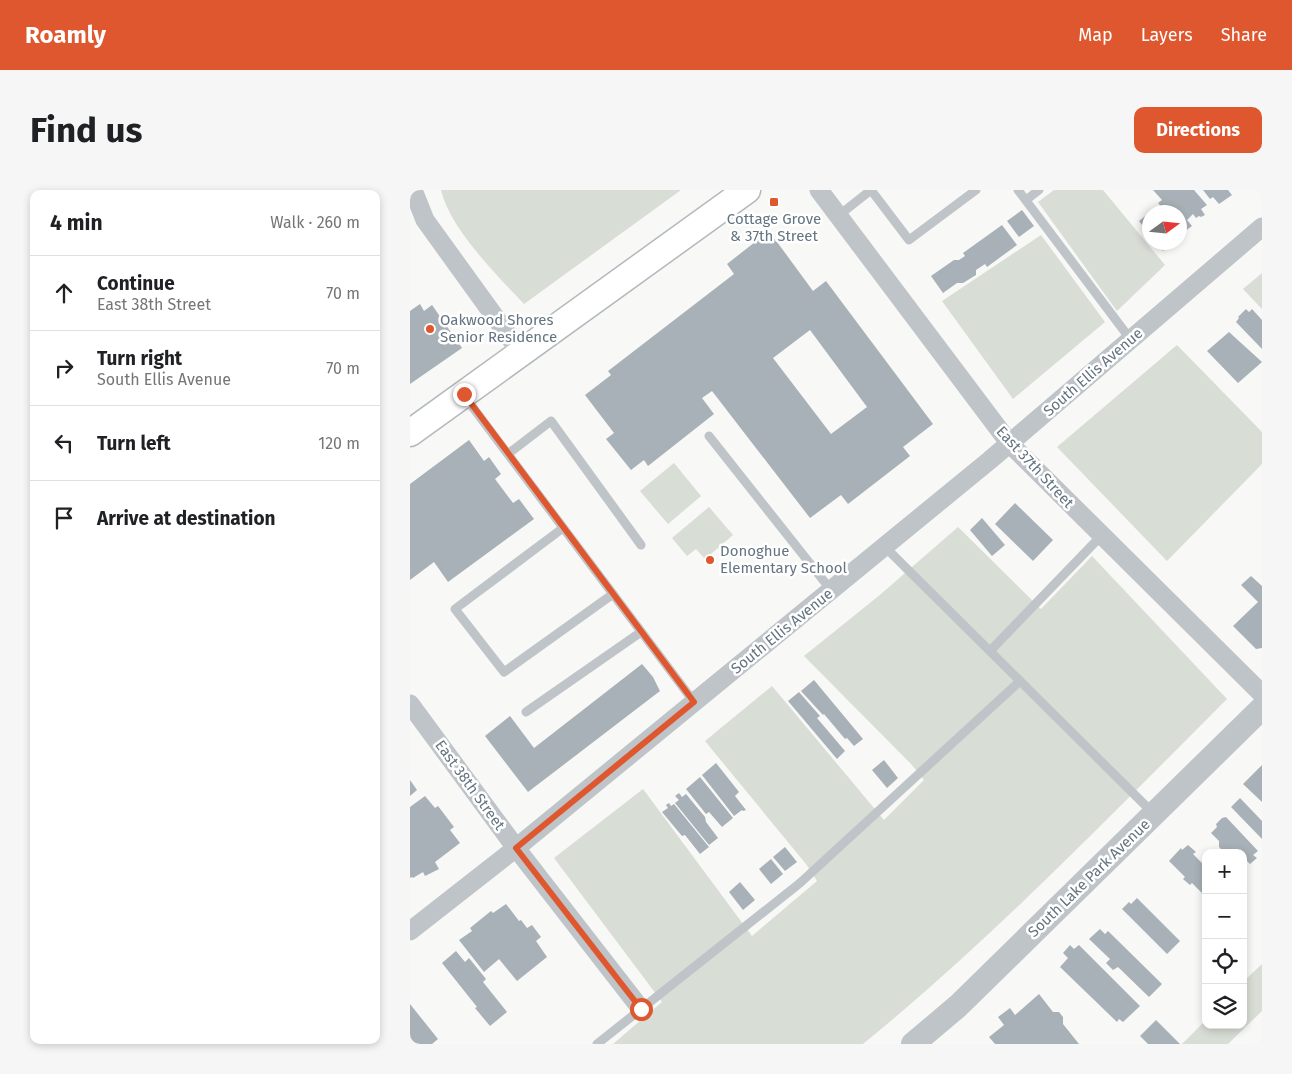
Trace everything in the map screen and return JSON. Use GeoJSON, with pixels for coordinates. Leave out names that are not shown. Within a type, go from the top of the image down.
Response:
{"type":"FeatureCollection","features":[{"type":"Feature","properties":{"kind":"main road"},"geometry":{"type":"LineString","coordinates":[[410,433],[747,190]]}},
{"type":"Feature","properties":{"kind":"street"},"geometry":{"type":"LineString","coordinates":[[413,190],[425,220],[520,354]]}},
{"type":"Feature","properties":{"kind":"street","name":"East 37th Street"},"geometry":{"type":"LineString","coordinates":[[819,190],[1010,444],[1262,694]]}},
{"type":"Feature","properties":{"kind":"street","name":"South Ellis Avenue"},"geometry":{"type":"LineString","coordinates":[[410,931],[516,848],[1010,444],[1262,226]]}},
{"type":"Feature","properties":{"kind":"street","name":"East 38th Street"},"geometry":{"type":"LineString","coordinates":[[410,704],[516,848],[641,1009]]}},
{"type":"Feature","properties":{"kind":"street","name":"South Lake Park Avenue"},"geometry":{"type":"LineString","coordinates":[[925,1038],[1262,708]]}},
{"type":"Feature","properties":{"kind":"lane"},"geometry":{"type":"LineString","coordinates":[[838,216],[871,190],[909,240],[976,190]]}},
{"type":"Feature","properties":{"kind":"lane"},"geometry":{"type":"LineString","coordinates":[[1018,190],[1131,340]]}},
{"type":"Feature","properties":{"kind":"lane"},"geometry":{"type":"LineString","coordinates":[[1026,200],[1039,190]]}},
{"type":"Feature","properties":{"kind":"lane"},"geometry":{"type":"LineString","coordinates":[[464,394],[694,702]]}},
{"type":"Feature","properties":{"kind":"lane"},"geometry":{"type":"LineString","coordinates":[[508,454],[550,421],[642,546]]}},
{"type":"Feature","properties":{"kind":"lane"},"geometry":{"type":"LineString","coordinates":[[709,436],[832,590]]}},
{"type":"Feature","properties":{"kind":"lane"},"geometry":{"type":"LineString","coordinates":[[563,528],[455,609],[504,672],[613,594]]}},
{"type":"Feature","properties":{"kind":"lane"},"geometry":{"type":"LineString","coordinates":[[990,651],[1102,535]]}},
{"type":"Feature","properties":{"kind":"lane"},"geometry":{"type":"LineString","coordinates":[[884,546],[1154,814]]}},
{"type":"Feature","properties":{"kind":"lane"},"geometry":{"type":"LineString","coordinates":[[526,712],[641,632]]}},
{"type":"Feature","properties":{"kind":"lane"},"geometry":{"type":"LineString","coordinates":[[596,1044],[800,884],[1020,681]]}},
{"type":"Feature","properties":{"kind":"shaded area"},"geometry":{"type":"Polygon","coordinates":[[[441,190],[681,190],[524,304],[488,265],[464,235],[446,205],[441,190]]]}},
{"type":"Feature","properties":{"kind":"shaded area"},"geometry":{"type":"Polygon","coordinates":[[[1054,190],[1103,190],[1142,237],[1142,250],[1153,250],[1165,265],[1117,311],[1038,202],[1054,190]]]}},
{"type":"Feature","properties":{"kind":"shaded area"},"geometry":{"type":"Polygon","coordinates":[[[1041,235],[1105,322],[1013,399],[942,301],[1041,235]]]}},
{"type":"Feature","properties":{"kind":"shaded area"},"geometry":{"type":"Polygon","coordinates":[[[1262,273],[1262,309],[1243,289],[1262,273]]]}},
{"type":"Feature","properties":{"kind":"shaded area"},"geometry":{"type":"Polygon","coordinates":[[[1177,345],[1262,432],[1262,464],[1167,561],[1057,447],[1177,345]]]}},
{"type":"Feature","properties":{"kind":"shaded area"},"geometry":{"type":"Polygon","coordinates":[[[674,463],[701,496],[668,524],[640,491],[674,463]]]}},
{"type":"Feature","properties":{"kind":"shaded area"},"geometry":{"type":"Polygon","coordinates":[[[709,507],[733,535],[705,559],[696,549],[687,556],[672,538],[709,507]]]}},
{"type":"Feature","properties":{"kind":"shaded area"},"geometry":{"type":"Polygon","coordinates":[[[958,527],[1041,609],[1092,556],[1227,699],[1050,876],[958,962],[863,1044],[613,1044],[662,1002],[554,858],[643,789],[752,936],[817,881],[806,864],[705,741],[772,686],[884,820],[924,780],[912,765],[804,656],[881,594],[958,527]]]}},
{"type":"Feature","properties":{"kind":"shaded area"},"geometry":{"type":"Polygon","coordinates":[[[1262,964],[1262,1011],[1247,1026],[1247,984],[1247,978],[1262,964]]]}},
{"type":"Feature","properties":{"kind":"shaded area"},"geometry":{"type":"Polygon","coordinates":[[[1202,1024],[1202,1029],[1243,1029],[1228,1044],[1182,1044],[1202,1024]]]}},
{"type":"Feature","properties":{"kind":"building"},"geometry":{"type":"Polygon","coordinates":[[[1153,190],[1194,190],[1207,205],[1201,209],[1205,215],[1196,218],[1193,214],[1187,220],[1187,205],[1160,205],[1158,203],[1162,200],[1153,190]]]}},
{"type":"Feature","properties":{"kind":"building"},"geometry":{"type":"Polygon","coordinates":[[[1203,190],[1228,190],[1232,195],[1219,204],[1213,197],[1210,199],[1203,190]]]}},
{"type":"Feature","properties":{"kind":"building"},"geometry":{"type":"Polygon","coordinates":[[[1022,210],[1034,226],[1019,237],[1007,221],[1022,210]]]}},
{"type":"Feature","properties":{"kind":"building"},"geometry":{"type":"Polygon","coordinates":[[[1187,220],[1192,226],[1187,230],[1187,220]]]}},
{"type":"Feature","properties":{"kind":"building"},"geometry":{"type":"Polygon","coordinates":[[[1002,225],[1017,245],[987,267],[985,264],[976,270],[976,275],[963,283],[957,283],[943,293],[931,276],[954,260],[959,260],[965,256],[963,253],[1002,225]]]}},
{"type":"Feature","properties":{"kind":"building"},"geometry":{"type":"Polygon","coordinates":[[[769,231],[813,291],[826,281],[933,424],[903,447],[910,456],[848,504],[841,495],[810,518],[712,391],[702,398],[714,414],[648,466],[644,460],[631,470],[606,439],[614,433],[585,395],[611,375],[608,371],[734,274],[727,264],[769,231]],[[810,330],[773,358],[831,434],[867,407],[810,330]]]}},
{"type":"Feature","properties":{"kind":"building","name":"Oakwood Shores Senior Residence"},"geometry":{"type":"Polygon","coordinates":[[[420,304],[424,311],[432,305],[462,348],[410,384],[410,311],[420,304]]]}},
{"type":"Feature","properties":{"kind":"building"},"geometry":{"type":"Polygon","coordinates":[[[1246,309],[1249,312],[1252,309],[1262,320],[1262,349],[1236,322],[1246,309]]]}},
{"type":"Feature","properties":{"kind":"building"},"geometry":{"type":"Polygon","coordinates":[[[1229,332],[1262,362],[1238,383],[1207,351],[1229,332]]]}},
{"type":"Feature","properties":{"kind":"building"},"geometry":{"type":"Polygon","coordinates":[[[469,440],[484,461],[489,457],[501,474],[495,479],[513,503],[519,499],[534,519],[448,582],[434,562],[410,580],[410,484],[469,440]]]}},
{"type":"Feature","properties":{"kind":"building"},"geometry":{"type":"Polygon","coordinates":[[[1015,503],[1053,540],[1033,561],[995,524],[1015,503]]]}},
{"type":"Feature","properties":{"kind":"building"},"geometry":{"type":"Polygon","coordinates":[[[982,518],[1005,545],[992,556],[970,530],[982,518]]]}},
{"type":"Feature","properties":{"kind":"building"},"geometry":{"type":"Polygon","coordinates":[[[1251,576],[1262,586],[1262,648],[1256,649],[1233,626],[1258,602],[1241,585],[1251,576]]]}},
{"type":"Feature","properties":{"kind":"building"},"geometry":{"type":"Polygon","coordinates":[[[642,664],[653,677],[660,691],[528,792],[485,736],[510,716],[534,748],[642,664]]]}},
{"type":"Feature","properties":{"kind":"building"},"geometry":{"type":"Polygon","coordinates":[[[814,680],[863,739],[854,746],[847,738],[845,739],[801,691],[814,680]]]}},
{"type":"Feature","properties":{"kind":"building"},"geometry":{"type":"Polygon","coordinates":[[[799,692],[820,716],[817,718],[845,751],[837,759],[788,701],[799,692]]]}},
{"type":"Feature","properties":{"kind":"building"},"geometry":{"type":"Polygon","coordinates":[[[884,760],[898,778],[887,788],[872,770],[884,760]]]}},
{"type":"Feature","properties":{"kind":"building"},"geometry":{"type":"Polygon","coordinates":[[[716,763],[739,792],[735,796],[746,810],[742,810],[734,816],[702,775],[716,763]]]}},
{"type":"Feature","properties":{"kind":"building"},"geometry":{"type":"Polygon","coordinates":[[[1262,765],[1262,802],[1243,784],[1262,765]]]}},
{"type":"Feature","properties":{"kind":"building"},"geometry":{"type":"Polygon","coordinates":[[[700,777],[733,818],[722,827],[709,812],[706,814],[686,789],[700,777]]]}},
{"type":"Feature","properties":{"kind":"building"},"geometry":{"type":"Polygon","coordinates":[[[410,780],[417,790],[410,796],[410,780]]]}},
{"type":"Feature","properties":{"kind":"building"},"geometry":{"type":"Polygon","coordinates":[[[679,793],[682,797],[686,794],[705,817],[706,822],[718,838],[709,845],[675,803],[679,800],[675,796],[679,793]]]}},
{"type":"Feature","properties":{"kind":"building"},"geometry":{"type":"Polygon","coordinates":[[[425,796],[435,808],[438,806],[454,827],[450,830],[460,843],[435,862],[439,869],[425,876],[423,872],[410,878],[410,807],[425,796]]]}},
{"type":"Feature","properties":{"kind":"building"},"geometry":{"type":"Polygon","coordinates":[[[1240,798],[1262,821],[1262,839],[1231,807],[1240,798]]]}},
{"type":"Feature","properties":{"kind":"building"},"geometry":{"type":"Polygon","coordinates":[[[669,803],[671,806],[674,804],[709,847],[700,854],[685,835],[682,836],[662,812],[668,808],[666,805],[669,803]]]}},
{"type":"Feature","properties":{"kind":"building"},"geometry":{"type":"Polygon","coordinates":[[[1226,817],[1258,851],[1253,855],[1257,858],[1250,864],[1247,861],[1247,849],[1221,849],[1219,847],[1219,841],[1211,833],[1222,818],[1226,817]]]}},
{"type":"Feature","properties":{"kind":"building"},"geometry":{"type":"Polygon","coordinates":[[[1188,845],[1196,852],[1193,854],[1202,863],[1202,893],[1192,883],[1190,885],[1183,879],[1185,877],[1169,861],[1181,848],[1182,850],[1188,845]]]}},
{"type":"Feature","properties":{"kind":"building"},"geometry":{"type":"Polygon","coordinates":[[[785,847],[797,862],[785,871],[773,857],[785,847]]]}},
{"type":"Feature","properties":{"kind":"building"},"geometry":{"type":"Polygon","coordinates":[[[771,859],[783,874],[771,884],[759,869],[771,859]]]}},
{"type":"Feature","properties":{"kind":"building"},"geometry":{"type":"Polygon","coordinates":[[[740,882],[755,900],[743,910],[729,892],[740,882]]]}},
{"type":"Feature","properties":{"kind":"building"},"geometry":{"type":"Polygon","coordinates":[[[1137,898],[1180,941],[1167,954],[1122,909],[1129,902],[1131,904],[1137,898]]]}},
{"type":"Feature","properties":{"kind":"building"},"geometry":{"type":"Polygon","coordinates":[[[506,904],[527,928],[532,925],[541,937],[536,941],[547,957],[517,981],[499,959],[484,972],[459,940],[472,931],[470,928],[491,911],[493,913],[506,904]]]}},
{"type":"Feature","properties":{"kind":"building"},"geometry":{"type":"Polygon","coordinates":[[[1100,929],[1105,934],[1108,931],[1162,984],[1149,997],[1118,967],[1113,970],[1106,963],[1110,959],[1089,939],[1100,929]]]}},
{"type":"Feature","properties":{"kind":"building"},"geometry":{"type":"Polygon","coordinates":[[[1070,945],[1074,949],[1079,945],[1140,1006],[1123,1022],[1119,1019],[1117,1022],[1060,967],[1068,958],[1063,953],[1070,945]]]}},
{"type":"Feature","properties":{"kind":"building"},"geometry":{"type":"Polygon","coordinates":[[[456,951],[465,962],[469,958],[486,979],[483,982],[507,1012],[490,1026],[442,963],[456,951]]]}},
{"type":"Feature","properties":{"kind":"building"},"geometry":{"type":"Polygon","coordinates":[[[1039,994],[1053,1012],[1059,1012],[1063,1017],[1063,1024],[1079,1044],[995,1044],[989,1037],[1004,1025],[998,1017],[1010,1008],[1015,1015],[1039,994]]]}},
{"type":"Feature","properties":{"kind":"building"},"geometry":{"type":"Polygon","coordinates":[[[410,1004],[438,1039],[432,1044],[410,1044],[410,1004]]]}},
{"type":"Feature","properties":{"kind":"building"},"geometry":{"type":"Polygon","coordinates":[[[1156,1020],[1180,1044],[1148,1044],[1140,1036],[1156,1020]]]}},
{"type":"Feature","properties":{"kind":"place","name":"Cottage Grove & 37th Street"},"geometry":{"type":"Point","coordinates":[774,202]}},
{"type":"Feature","properties":{"kind":"place","name":"Oakwood Shores Senior Residence"},"geometry":{"type":"Point","coordinates":[430,329]}},
{"type":"Feature","properties":{"kind":"place","name":"Donoghue Elementary School"},"geometry":{"type":"Point","coordinates":[710,560]}},
{"type":"Feature","properties":{"kind":"route"},"geometry":{"type":"LineString","coordinates":[[464,394],[694,702],[516,848],[641,1009]]}}]}
